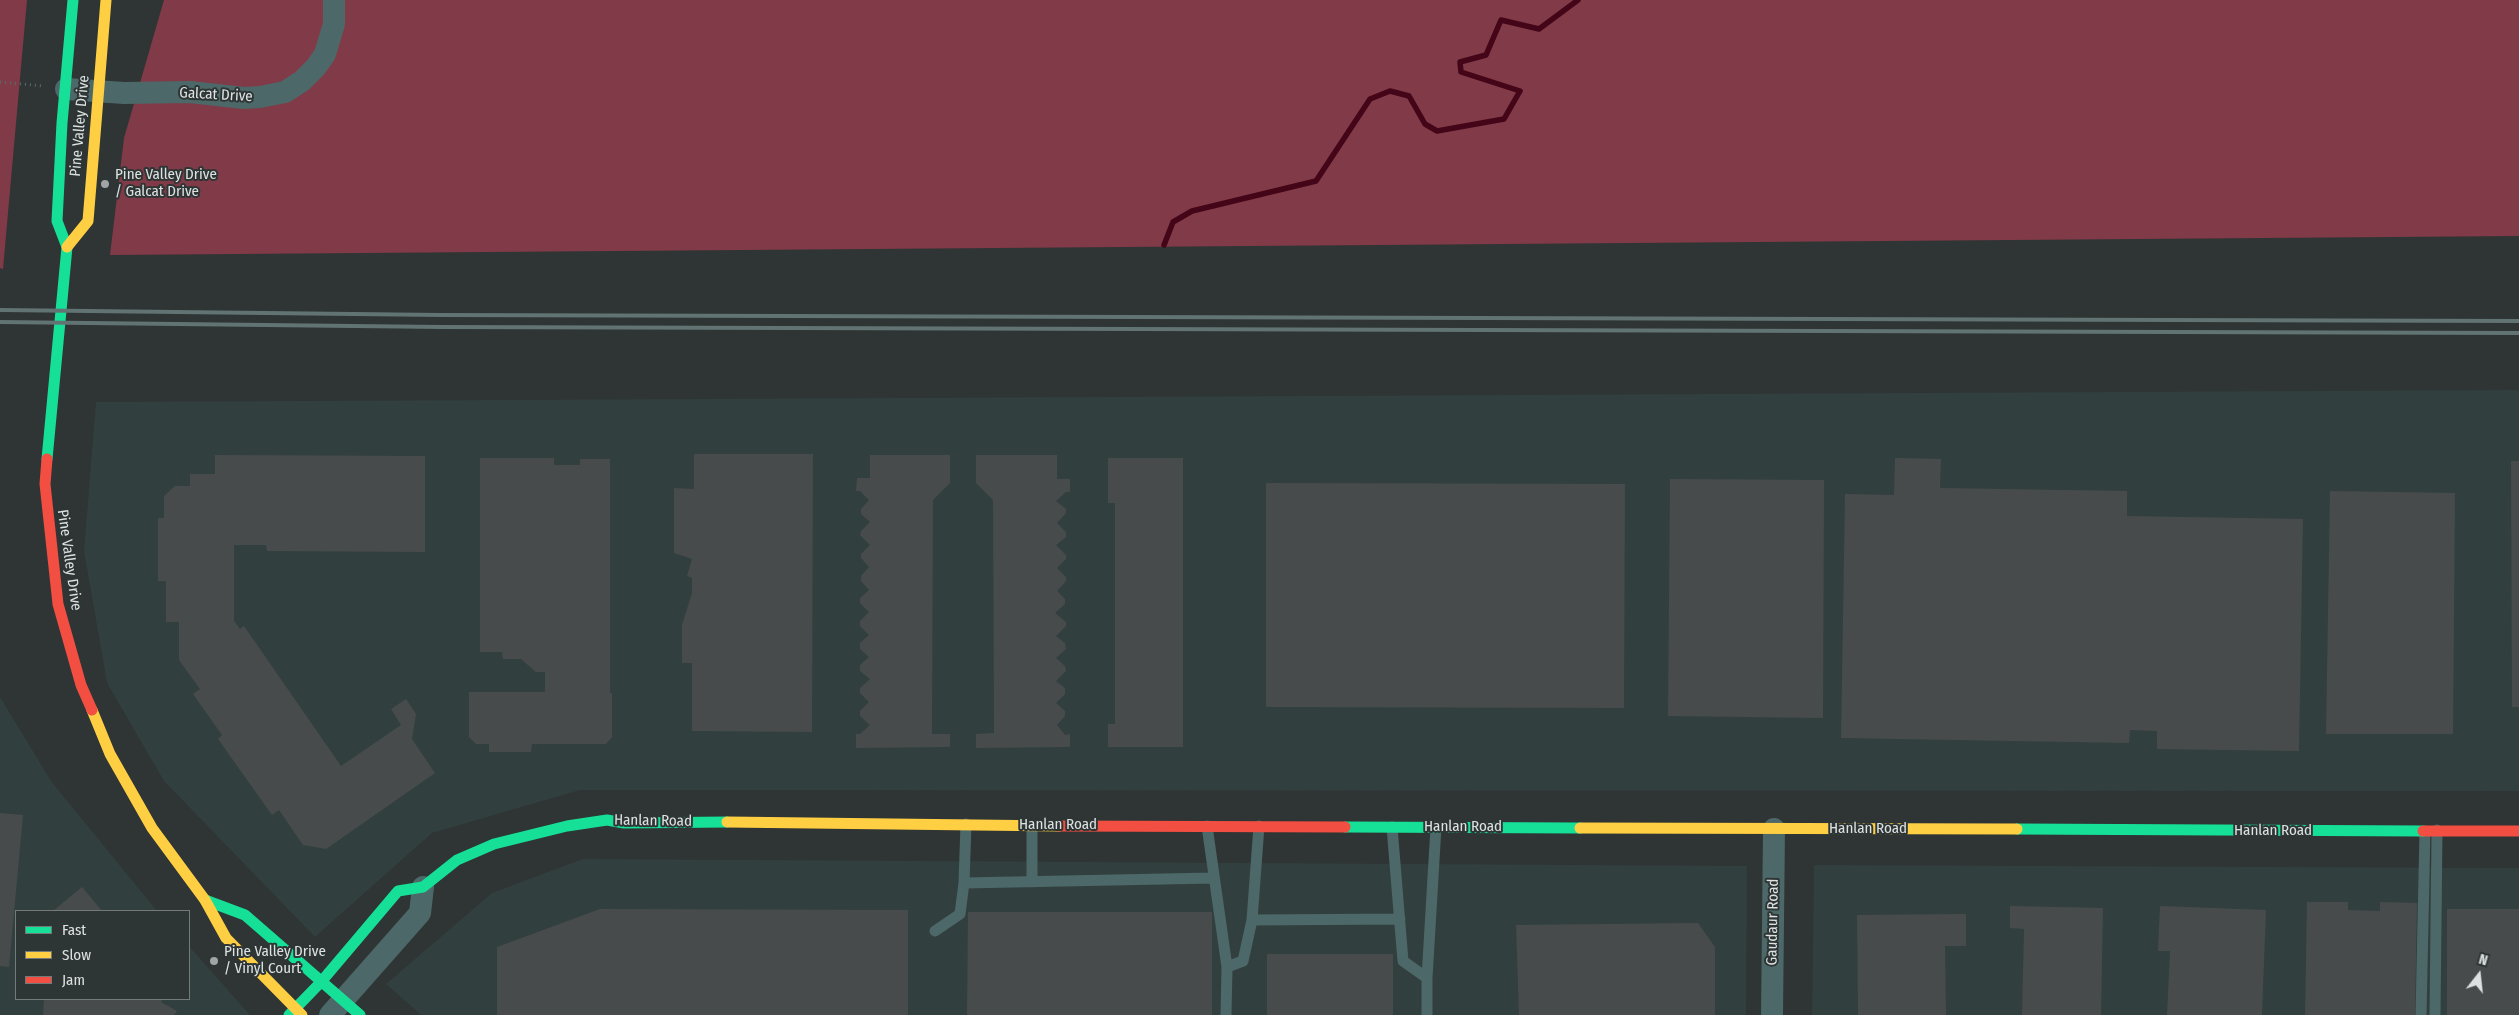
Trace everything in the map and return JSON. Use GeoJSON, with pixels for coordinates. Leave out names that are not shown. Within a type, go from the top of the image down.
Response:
{"type":"FeatureCollection","features":[{"type":"Feature","properties":{"kind":"street","name":"Pine Valley Drive"},"geometry":{"type":"LineString","coordinates":[[73,0],[57,221],[67,247],[44,484],[58,604],[81,685],[110,754],[152,828],[205,900],[226,938],[295,1013]]}},
{"type":"Feature","properties":{"kind":"street","name":"Pine Valley Drive"},"geometry":{"type":"LineString","coordinates":[[67,247],[88,220],[106,0]]}},
{"type":"Feature","properties":{"kind":"street","name":"Galcat Drive"},"geometry":{"type":"LineString","coordinates":[[66,89],[98,92],[190,92],[244,98],[260,98],[285,92],[302,81],[316,67],[325,54],[334,24],[334,0]]}},
{"type":"Feature","properties":{"kind":"street","name":"Hanlan Road"},"geometry":{"type":"LineString","coordinates":[[295,1013],[398,891],[422,887],[457,860],[494,844],[517,837],[593,822],[1032,826],[2519,830]]}},
{"type":"Feature","properties":{"kind":"street","name":"Gaudaur Road"},"geometry":{"type":"LineString","coordinates":[[1772,1015],[1774,829]]}},
{"type":"Feature","properties":{"kind":"street"},"geometry":{"type":"LineString","coordinates":[[205,900],[245,915],[321,982],[345,1010],[420,913],[422,887]]}},
{"type":"Feature","properties":{"kind":"lane"},"geometry":{"type":"LineString","coordinates":[[935,931],[960,914],[964,883],[966,824]]}},
{"type":"Feature","properties":{"kind":"lane"},"geometry":{"type":"LineString","coordinates":[[1032,826],[1032,882]]}},
{"type":"Feature","properties":{"kind":"lane"},"geometry":{"type":"LineString","coordinates":[[1207,826],[1227,967],[1226,1015]]}},
{"type":"Feature","properties":{"kind":"lane"},"geometry":{"type":"LineString","coordinates":[[1227,967],[1244,961],[1252,920],[1259,826]]}},
{"type":"Feature","properties":{"kind":"lane"},"geometry":{"type":"LineString","coordinates":[[1392,827],[1403,961],[1427,978]]}},
{"type":"Feature","properties":{"kind":"lane"},"geometry":{"type":"LineString","coordinates":[[1427,1015],[1427,978],[1436,827]]}},
{"type":"Feature","properties":{"kind":"lane"},"geometry":{"type":"LineString","coordinates":[[2421,1015],[2424,830]]}},
{"type":"Feature","properties":{"kind":"lane"},"geometry":{"type":"LineString","coordinates":[[2435,1015],[2438,830]]}},
{"type":"Feature","properties":{"kind":"lane"},"geometry":{"type":"LineString","coordinates":[[964,883],[1213,878]]}},
{"type":"Feature","properties":{"kind":"lane"},"geometry":{"type":"LineString","coordinates":[[1252,920],[1400,919]]}},
{"type":"Feature","properties":{"kind":"path"},"geometry":{"type":"LineString","coordinates":[[0,82],[66,89]]}},
{"type":"Feature","properties":{"kind":"shaded area"},"geometry":{"type":"Polygon","coordinates":[[[0,0],[27,0],[3,269],[0,268],[0,0]]]}},
{"type":"Feature","properties":{"kind":"shaded area"},"geometry":{"type":"Polygon","coordinates":[[[164,0],[2519,0],[2519,236],[110,255],[124,138],[164,0]]]}},
{"type":"Feature","properties":{"kind":"shaded area"},"geometry":{"type":"Polygon","coordinates":[[[2519,390],[2519,791],[580,790],[432,833],[315,937],[164,781],[107,683],[84,551],[96,402],[2519,390]]]}},
{"type":"Feature","properties":{"kind":"shaded area"},"geometry":{"type":"Polygon","coordinates":[[[0,697],[51,781],[156,910],[15,910],[15,1000],[190,1000],[190,947],[250,1015],[0,1015],[0,697]]]}},
{"type":"Feature","properties":{"kind":"shaded area"},"geometry":{"type":"Polygon","coordinates":[[[583,859],[1747,866],[1746,1015],[421,1015],[386,984],[492,893],[583,859]]]}},
{"type":"Feature","properties":{"kind":"shaded area"},"geometry":{"type":"Polygon","coordinates":[[[1814,865],[2519,868],[2519,1015],[1812,1015],[1814,865]]]}},
{"type":"Feature","properties":{"kind":"building"},"geometry":{"type":"Polygon","coordinates":[[[694,454],[813,454],[812,732],[692,731],[692,663],[682,663],[682,625],[692,593],[692,578],[687,576],[692,559],[674,553],[674,488],[694,489],[694,454]]]}},
{"type":"Feature","properties":{"kind":"building"},"geometry":{"type":"Polygon","coordinates":[[[215,455],[425,456],[425,552],[267,551],[266,545],[234,545],[234,621],[240,629],[244,626],[341,766],[401,725],[391,709],[406,699],[416,714],[412,739],[435,773],[326,849],[303,845],[279,810],[272,815],[218,739],[222,735],[193,694],[200,689],[179,660],[179,622],[166,622],[166,581],[158,581],[158,518],[164,518],[164,496],[175,486],[190,486],[190,474],[215,474],[215,455]]]}},
{"type":"Feature","properties":{"kind":"building"},"geometry":{"type":"Polygon","coordinates":[[[870,455],[950,455],[950,483],[933,500],[932,734],[950,734],[950,747],[856,748],[856,734],[860,734],[870,725],[860,716],[860,711],[869,702],[860,693],[860,688],[870,679],[860,671],[860,665],[869,657],[860,649],[860,643],[869,635],[860,626],[860,621],[869,612],[860,603],[860,598],[869,590],[861,581],[861,576],[869,567],[861,558],[861,554],[870,545],[860,535],[861,531],[870,522],[861,514],[861,509],[869,500],[860,491],[856,491],[857,478],[870,478],[870,455]]]}},
{"type":"Feature","properties":{"kind":"building"},"geometry":{"type":"Polygon","coordinates":[[[976,455],[1057,455],[1057,479],[1070,479],[1070,492],[1066,492],[1056,501],[1066,509],[1066,513],[1057,523],[1066,532],[1066,537],[1056,545],[1066,555],[1066,559],[1057,568],[1066,577],[1066,581],[1057,591],[1065,599],[1065,604],[1055,613],[1066,622],[1066,626],[1056,636],[1065,643],[1066,649],[1056,658],[1065,666],[1066,671],[1056,681],[1065,688],[1065,694],[1056,703],[1065,711],[1065,716],[1057,725],[1065,735],[1070,734],[1070,747],[976,748],[976,734],[994,733],[993,500],[976,483],[976,455]]]}},
{"type":"Feature","properties":{"kind":"building"},"geometry":{"type":"Polygon","coordinates":[[[480,458],[554,458],[554,465],[580,465],[580,459],[610,459],[610,693],[612,693],[612,737],[606,744],[532,744],[531,752],[489,752],[489,744],[476,744],[469,737],[469,692],[545,692],[545,672],[536,672],[521,659],[503,659],[502,652],[480,652],[480,458]]]}},
{"type":"Feature","properties":{"kind":"building"},"geometry":{"type":"Polygon","coordinates":[[[1108,458],[1183,458],[1183,747],[1108,747],[1108,724],[1115,724],[1115,503],[1108,503],[1108,458]]]}},
{"type":"Feature","properties":{"kind":"building"},"geometry":{"type":"Polygon","coordinates":[[[1895,458],[1941,459],[1940,488],[2127,491],[2127,516],[2303,519],[2299,751],[2157,749],[2157,731],[2130,730],[2129,743],[1841,738],[1845,494],[1894,495],[1895,458]]]}},
{"type":"Feature","properties":{"kind":"building"},"geometry":{"type":"Polygon","coordinates":[[[2511,461],[2519,461],[2519,707],[2512,707],[2511,461]]]}},
{"type":"Feature","properties":{"kind":"building"},"geometry":{"type":"Polygon","coordinates":[[[1670,479],[1824,480],[1823,718],[1668,716],[1670,479]]]}},
{"type":"Feature","properties":{"kind":"building"},"geometry":{"type":"Polygon","coordinates":[[[1266,483],[1625,484],[1624,708],[1266,707],[1266,483]]]}},
{"type":"Feature","properties":{"kind":"building"},"geometry":{"type":"Polygon","coordinates":[[[2330,491],[2455,493],[2453,734],[2326,734],[2330,491]]]}},
{"type":"Feature","properties":{"kind":"building"},"geometry":{"type":"Polygon","coordinates":[[[0,813],[23,815],[9,967],[0,966],[0,813]]]}},
{"type":"Feature","properties":{"kind":"building"},"geometry":{"type":"Polygon","coordinates":[[[82,887],[101,910],[54,910],[82,887]]]}},
{"type":"Feature","properties":{"kind":"building"},"geometry":{"type":"Polygon","coordinates":[[[2307,902],[2348,902],[2348,910],[2380,911],[2380,902],[2417,903],[2415,1015],[2305,1015],[2307,902]]]}},
{"type":"Feature","properties":{"kind":"building"},"geometry":{"type":"Polygon","coordinates":[[[2010,906],[2103,908],[2101,1015],[2022,1015],[2024,929],[2010,928],[2010,906]]]}},
{"type":"Feature","properties":{"kind":"building"},"geometry":{"type":"Polygon","coordinates":[[[2160,906],[2266,910],[2262,1015],[2167,1015],[2170,951],[2158,951],[2160,906]]]}},
{"type":"Feature","properties":{"kind":"building"},"geometry":{"type":"Polygon","coordinates":[[[600,909],[908,910],[908,1015],[497,1015],[497,947],[600,909]]]}},
{"type":"Feature","properties":{"kind":"building"},"geometry":{"type":"Polygon","coordinates":[[[2447,909],[2519,909],[2519,1015],[2447,1015],[2447,909]]]}},
{"type":"Feature","properties":{"kind":"building"},"geometry":{"type":"Polygon","coordinates":[[[968,912],[1212,912],[1212,1015],[967,1015],[968,912]]]}},
{"type":"Feature","properties":{"kind":"building"},"geometry":{"type":"Polygon","coordinates":[[[1966,914],[1966,946],[1945,946],[1946,1015],[1858,1015],[1857,915],[1966,914]]]}},
{"type":"Feature","properties":{"kind":"building"},"geometry":{"type":"Polygon","coordinates":[[[1698,923],[1715,947],[1715,1015],[1519,1015],[1516,925],[1698,923]]]}},
{"type":"Feature","properties":{"kind":"building"},"geometry":{"type":"Polygon","coordinates":[[[1267,954],[1393,954],[1393,1015],[1267,1015],[1267,954]]]}},
{"type":"Feature","properties":{"kind":"building"},"geometry":{"type":"Polygon","coordinates":[[[44,1000],[162,1000],[161,1002],[177,1011],[174,1015],[43,1015],[44,1000]]]}},
{"type":"Feature","properties":{"kind":"waterway"},"geometry":{"type":"LineString","coordinates":[[1164,245],[1173,222],[1192,211],[1316,181],[1370,99],[1390,91],[1409,96],[1425,124],[1437,131],[1504,119],[1520,91],[1461,72],[1460,62],[1486,55],[1501,20],[1539,29],[1578,0]]}},
{"type":"Feature","properties":{"kind":"railway"},"geometry":{"type":"LineString","coordinates":[[0,310],[442,315],[2519,321]]}},
{"type":"Feature","properties":{"kind":"railway"},"geometry":{"type":"LineString","coordinates":[[0,322],[442,327],[2519,333]]}},
{"type":"Feature","properties":{"kind":"traffic: fast"},"geometry":{"type":"LineString","coordinates":[[47,459],[67,247],[57,221],[62,123],[73,0]]}},
{"type":"Feature","properties":{"kind":"traffic: fast"},"geometry":{"type":"LineString","coordinates":[[289,1015],[321,982],[398,891],[423,887],[457,860],[494,844],[567,826],[607,820],[624,823],[727,822]]}},
{"type":"Feature","properties":{"kind":"traffic: fast"},"geometry":{"type":"LineString","coordinates":[[1345,827],[1580,828]]}},
{"type":"Feature","properties":{"kind":"traffic: fast"},"geometry":{"type":"LineString","coordinates":[[2017,829],[2423,831]]}},
{"type":"Feature","properties":{"kind":"traffic: fast"},"geometry":{"type":"LineString","coordinates":[[205,900],[245,915],[360,1015]]}},
{"type":"Feature","properties":{"kind":"traffic: slow"},"geometry":{"type":"LineString","coordinates":[[67,247],[88,221],[106,0]]}},
{"type":"Feature","properties":{"kind":"traffic: slow"},"geometry":{"type":"LineString","coordinates":[[92,710],[110,754],[152,828],[205,900],[226,938],[302,1015]]}},
{"type":"Feature","properties":{"kind":"traffic: slow"},"geometry":{"type":"LineString","coordinates":[[727,822],[1059,826]]}},
{"type":"Feature","properties":{"kind":"traffic: slow"},"geometry":{"type":"LineString","coordinates":[[1580,828],[2017,829]]}},
{"type":"Feature","properties":{"kind":"traffic: jam"},"geometry":{"type":"LineString","coordinates":[[47,459],[45,484],[58,604],[81,685],[92,710]]}},
{"type":"Feature","properties":{"kind":"traffic: jam"},"geometry":{"type":"LineString","coordinates":[[1059,826],[1345,827]]}},
{"type":"Feature","properties":{"kind":"traffic: jam"},"geometry":{"type":"LineString","coordinates":[[2423,831],[2519,831]]}},
{"type":"Feature","properties":{"kind":"place","name":"Pine Valley Drive / Galcat Drive"},"geometry":{"type":"Point","coordinates":[105,184]}},
{"type":"Feature","properties":{"kind":"place","name":"Pine Valley Drive / Vinyl Court"},"geometry":{"type":"Point","coordinates":[214,961]}}]}
